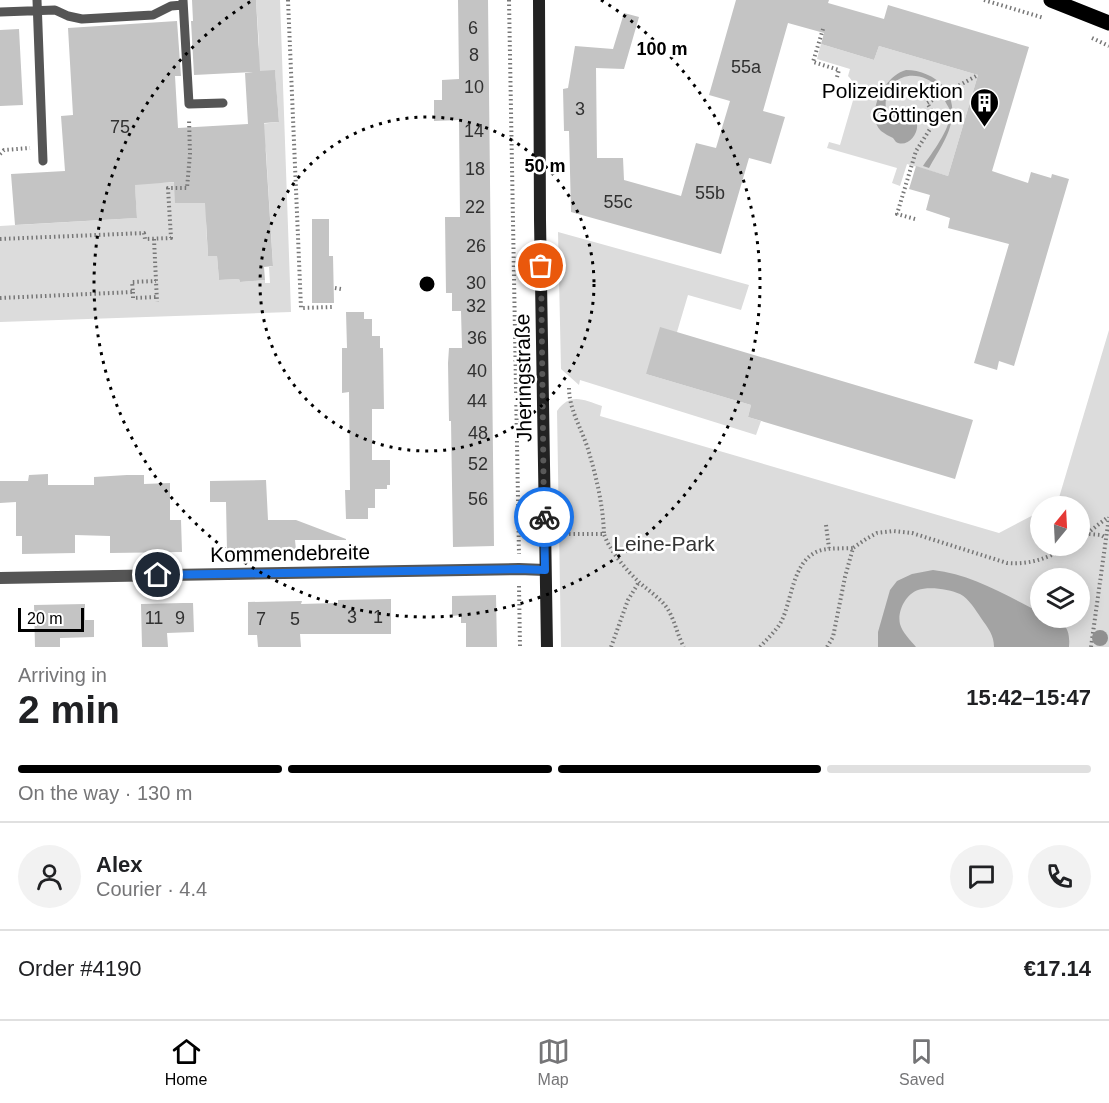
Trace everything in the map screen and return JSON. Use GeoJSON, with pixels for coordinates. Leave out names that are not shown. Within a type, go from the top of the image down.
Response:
{"type":"FeatureCollection","features":[{"type":"Feature","properties":{"kind":"main road","name":"Jheringstraße"},"geometry":{"type":"LineString","coordinates":[[539,0],[547,647]]}},
{"type":"Feature","properties":{"kind":"main road"},"geometry":{"type":"LineString","coordinates":[[1051,0],[1109,23]]}},
{"type":"Feature","properties":{"kind":"street","name":"Kommendebreite"},"geometry":{"type":"LineString","coordinates":[[0,578],[545,570]]}},
{"type":"Feature","properties":{"kind":"lane"},"geometry":{"type":"LineString","coordinates":[[0,12],[37,5],[82,19],[153,15],[183,2],[189,104],[223,103]]}},
{"type":"Feature","properties":{"kind":"lane"},"geometry":{"type":"LineString","coordinates":[[37,5],[43,161]]}},
{"type":"Feature","properties":{"kind":"path"},"geometry":{"type":"LineString","coordinates":[[288,0],[302,308],[333,307]]}},
{"type":"Feature","properties":{"kind":"path"},"geometry":{"type":"LineString","coordinates":[[509,0],[520,647]]}},
{"type":"Feature","properties":{"kind":"path"},"geometry":{"type":"LineString","coordinates":[[984,0],[1054,22]]}},
{"type":"Feature","properties":{"kind":"path"},"geometry":{"type":"LineString","coordinates":[[823,30],[813,62],[839,70],[837,77]]}},
{"type":"Feature","properties":{"kind":"path"},"geometry":{"type":"LineString","coordinates":[[1083,35],[1109,46]]}},
{"type":"Feature","properties":{"kind":"path"},"geometry":{"type":"LineString","coordinates":[[915,219],[897,214],[916,151],[934,119],[927,103],[978,75]]}},
{"type":"Feature","properties":{"kind":"path"},"geometry":{"type":"LineString","coordinates":[[0,239],[144,233],[145,239],[171,238],[168,188],[187,188],[190,142],[189,104]]}},
{"type":"Feature","properties":{"kind":"path"},"geometry":{"type":"LineString","coordinates":[[0,154],[4,150],[42,147]]}},
{"type":"Feature","properties":{"kind":"path"},"geometry":{"type":"LineString","coordinates":[[154,239],[157,300],[133,298],[132,282],[156,281]]}},
{"type":"Feature","properties":{"kind":"path"},"geometry":{"type":"LineString","coordinates":[[335,288],[341,289]]}},
{"type":"Feature","properties":{"kind":"path"},"geometry":{"type":"LineString","coordinates":[[0,298],[133,292]]}},
{"type":"Feature","properties":{"kind":"path"},"geometry":{"type":"LineString","coordinates":[[569,387],[569,400],[596,477],[606,541],[639,582],[667,608],[684,647]]}},
{"type":"Feature","properties":{"kind":"path"},"geometry":{"type":"LineString","coordinates":[[1090,532],[1109,517]]}},
{"type":"Feature","properties":{"kind":"path"},"geometry":{"type":"LineString","coordinates":[[1091,647],[1109,517]]}},
{"type":"Feature","properties":{"kind":"path"},"geometry":{"type":"LineString","coordinates":[[826,525],[829,548]]}},
{"type":"Feature","properties":{"kind":"path"},"geometry":{"type":"LineString","coordinates":[[760,647],[781,622],[799,569],[805,559],[816,552],[829,548],[853,548],[877,533],[893,531],[912,533],[1007,563],[1035,562],[1047,556]]}},
{"type":"Feature","properties":{"kind":"path"},"geometry":{"type":"LineString","coordinates":[[518,534],[604,534]]}},
{"type":"Feature","properties":{"kind":"path"},"geometry":{"type":"LineString","coordinates":[[1090,534],[1106,538]]}},
{"type":"Feature","properties":{"kind":"path"},"geometry":{"type":"LineString","coordinates":[[827,647],[833,637],[853,548]]}},
{"type":"Feature","properties":{"kind":"path"},"geometry":{"type":"LineString","coordinates":[[610,647],[628,600],[639,582]]}},
{"type":"Feature","properties":{"kind":"green space"},"geometry":{"type":"Polygon","coordinates":[[[256,0],[280,0],[291,312],[0,322],[0,226],[137,218],[134,171],[155,183],[180,182],[207,153],[208,256],[217,256],[219,280],[239,279],[240,282],[265,280],[265,283],[270,283],[269,267],[273,266],[266,151],[260,124],[279,122],[275,71],[257,72],[259,44],[256,0]]]}},
{"type":"Feature","properties":{"kind":"green space"},"geometry":{"type":"Polygon","coordinates":[[[821,44],[874,60],[879,46],[978,75],[948,176],[907,164],[900,186],[892,183],[897,168],[827,148],[829,142],[840,145],[854,91],[853,83],[848,76],[850,69],[817,59],[821,44]]]}},
{"type":"Feature","properties":{"kind":"green space"},"geometry":{"type":"Polygon","coordinates":[[[558,232],[749,285],[741,310],[688,295],[677,332],[646,374],[751,405],[748,417],[761,421],[756,435],[580,380],[579,385],[561,369],[558,232]]]}},
{"type":"Feature","properties":{"kind":"green space","name":"Leine-Park"},"geometry":{"type":"Polygon","coordinates":[[[1109,330],[1109,647],[561,647],[557,411],[567,401],[583,400],[602,406],[600,416],[999,533],[1030,517],[1030,556],[1090,556],[1090,496],[1059,496],[1109,330]]]}},
{"type":"Feature","properties":{"kind":"shaded area"},"geometry":{"type":"Polygon","coordinates":[[[906,70],[927,74],[944,87],[940,89],[930,81],[910,76],[893,83],[886,103],[887,116],[904,112],[912,115],[916,120],[916,133],[908,142],[902,144],[881,131],[876,124],[875,115],[879,96],[884,87],[898,73],[906,70]]]}},
{"type":"Feature","properties":{"kind":"shaded area"},"geometry":{"type":"Polygon","coordinates":[[[950,98],[952,116],[947,134],[929,168],[923,166],[948,124],[950,110],[945,101],[950,98]]]}},
{"type":"Feature","properties":{"kind":"shaded area"},"geometry":{"type":"Polygon","coordinates":[[[933,570],[947,572],[1002,593],[1030,607],[1030,628],[1066,628],[1069,647],[994,647],[990,632],[966,599],[956,592],[933,588],[914,592],[906,599],[901,609],[899,619],[901,627],[916,647],[878,647],[878,632],[890,590],[897,581],[912,574],[933,570]]]}},
{"type":"Feature","properties":{"kind":"building"},"geometry":{"type":"Polygon","coordinates":[[[192,0],[256,0],[260,71],[275,70],[279,122],[264,123],[273,266],[264,267],[265,280],[240,282],[239,279],[219,280],[217,256],[208,256],[205,203],[175,203],[174,182],[135,185],[137,218],[15,225],[11,174],[65,171],[61,116],[73,115],[68,28],[177,21],[181,76],[175,76],[178,128],[248,124],[245,73],[253,72],[194,75],[192,0]]]}},
{"type":"Feature","properties":{"kind":"building"},"geometry":{"type":"Polygon","coordinates":[[[458,0],[488,0],[494,546],[453,547],[448,363],[449,348],[462,348],[461,311],[452,311],[452,293],[446,293],[445,217],[460,217],[459,120],[434,121],[434,100],[442,100],[442,80],[459,79],[458,0]]]}},
{"type":"Feature","properties":{"kind":"building"},"geometry":{"type":"Polygon","coordinates":[[[736,0],[829,0],[828,3],[884,19],[888,5],[1029,47],[992,171],[1028,183],[1031,172],[1051,178],[1052,174],[1069,179],[1014,366],[999,361],[997,370],[974,363],[1009,244],[948,228],[950,218],[926,210],[930,195],[909,189],[916,166],[948,176],[978,75],[879,46],[874,60],[821,44],[824,33],[788,23],[763,111],[785,117],[771,164],[749,158],[721,254],[571,212],[569,131],[564,131],[563,89],[568,88],[575,46],[613,49],[624,13],[639,17],[624,69],[596,68],[597,158],[623,158],[624,180],[681,196],[696,143],[716,148],[730,101],[709,95],[736,0]]]}},
{"type":"Feature","properties":{"kind":"building"},"geometry":{"type":"Polygon","coordinates":[[[19,29],[23,105],[0,106],[0,30],[19,29]]]}},
{"type":"Feature","properties":{"kind":"building"},"geometry":{"type":"Polygon","coordinates":[[[312,219],[329,219],[329,256],[333,256],[334,303],[312,303],[312,219]]]}},
{"type":"Feature","properties":{"kind":"building"},"geometry":{"type":"Polygon","coordinates":[[[346,312],[364,312],[364,319],[372,319],[372,336],[380,336],[380,348],[383,348],[384,409],[372,409],[372,460],[390,460],[390,485],[387,485],[387,489],[375,489],[375,508],[368,508],[368,519],[346,519],[345,490],[350,490],[349,392],[342,393],[342,348],[347,348],[346,312]]]}},
{"type":"Feature","properties":{"kind":"building"},"geometry":{"type":"Polygon","coordinates":[[[660,327],[973,420],[955,479],[748,417],[751,405],[646,374],[660,327]]]}},
{"type":"Feature","properties":{"kind":"building"},"geometry":{"type":"Polygon","coordinates":[[[48,474],[48,485],[94,485],[94,477],[127,475],[144,475],[144,484],[170,483],[170,520],[181,520],[182,552],[110,553],[110,536],[75,535],[75,553],[22,554],[22,536],[16,536],[16,502],[0,503],[0,481],[28,481],[29,475],[48,474]]]}},
{"type":"Feature","properties":{"kind":"building"},"geometry":{"type":"Polygon","coordinates":[[[266,480],[268,520],[296,520],[346,540],[295,540],[296,550],[227,551],[226,502],[210,502],[210,481],[266,480]]]}},
{"type":"Feature","properties":{"kind":"building"},"geometry":{"type":"Polygon","coordinates":[[[496,595],[497,647],[466,647],[466,623],[461,623],[461,615],[452,616],[452,596],[496,595]]]}},
{"type":"Feature","properties":{"kind":"building"},"geometry":{"type":"Polygon","coordinates":[[[391,599],[391,634],[300,634],[301,647],[258,647],[257,635],[248,635],[248,602],[302,601],[301,604],[338,603],[338,600],[391,599]]]}},
{"type":"Feature","properties":{"kind":"building"},"geometry":{"type":"Polygon","coordinates":[[[193,603],[194,632],[167,633],[168,647],[142,647],[141,604],[193,603]]]}},
{"type":"Feature","properties":{"kind":"building"},"geometry":{"type":"Polygon","coordinates":[[[85,604],[85,620],[94,620],[94,637],[60,638],[60,647],[35,647],[34,605],[85,604]]]}},
{"type":"Feature","properties":{"kind":"way so far"},"geometry":{"type":"LineString","coordinates":[[541,266],[544,517]]}},
{"type":"Feature","properties":{"kind":"place","name":"Polizeidirektion Göttingen"},"geometry":{"type":"Point","coordinates":[984,128]}},
{"type":"Feature","properties":{"kind":"route"},"geometry":{"type":"LineString","coordinates":[[158,575],[545,570],[544,517]]}}]}
